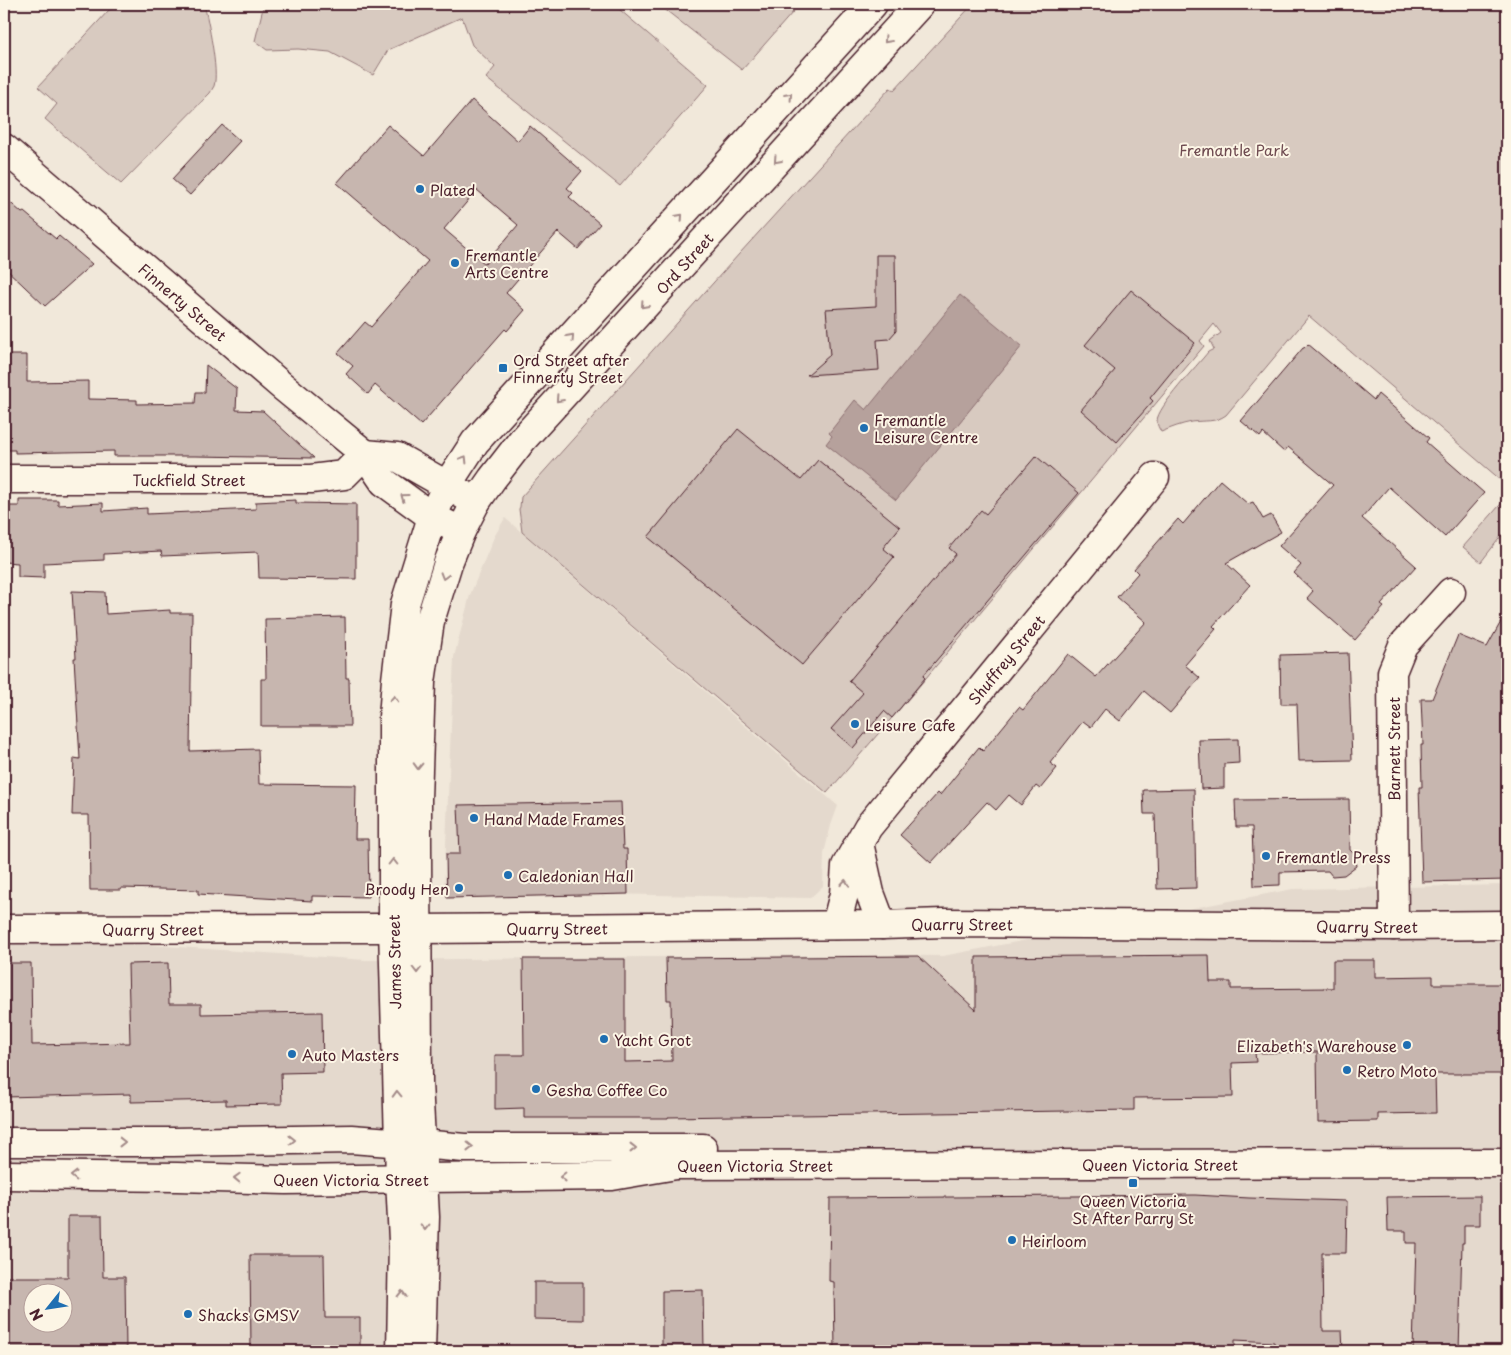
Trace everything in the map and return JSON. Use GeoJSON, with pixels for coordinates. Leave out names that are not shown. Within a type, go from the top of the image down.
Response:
{"type":"FeatureCollection","features":[{"type":"Feature","properties":{"kind":"street"},"geometry":{"type":"LineString","coordinates":[[432,517],[448,485],[475,442],[874,4]]}},
{"type":"Feature","properties":{"kind":"street","name":"Ord Street"},"geometry":{"type":"LineString","coordinates":[[461,531],[476,502],[523,439],[920,4]]}},
{"type":"Feature","properties":{"kind":"street","name":"Finnerty Street"},"geometry":{"type":"LineString","coordinates":[[4,148],[275,380],[365,454],[384,482],[432,517],[461,531]]}},
{"type":"Feature","properties":{"kind":"street"},"geometry":{"type":"LineString","coordinates":[[365,454],[397,457],[476,502]]}},
{"type":"Feature","properties":{"kind":"street","name":"Tuckfield Street"},"geometry":{"type":"LineString","coordinates":[[4,479],[311,479],[344,475],[365,454]]}},
{"type":"Feature","properties":{"kind":"street","name":"Shuffrey Street"},"geometry":{"type":"LineString","coordinates":[[836,925],[844,894],[846,866],[868,826],[1155,477]]}},
{"type":"Feature","properties":{"kind":"street","name":"James Street"},"geometry":{"type":"LineString","coordinates":[[401,1351],[402,1241],[411,1178],[405,928],[393,717],[405,604],[432,517]]}},
{"type":"Feature","properties":{"kind":"street","name":"James Street"},"geometry":{"type":"LineString","coordinates":[[405,928],[416,799],[421,682],[430,621],[448,563],[461,531]]}},
{"type":"Feature","properties":{"kind":"street","name":"Barnett Street"},"geometry":{"type":"LineString","coordinates":[[1394,926],[1392,672],[1403,645],[1451,592]]}},
{"type":"Feature","properties":{"kind":"street"},"geometry":{"type":"LineString","coordinates":[[859,843],[870,893],[882,925]]}},
{"type":"Feature","properties":{"kind":"street","name":"Quarry Street"},"geometry":{"type":"LineString","coordinates":[[4,929],[882,925],[954,923],[1507,925]]}},
{"type":"Feature","properties":{"kind":"street","name":"Queen Victoria Street"},"geometry":{"type":"LineString","coordinates":[[4,1142],[351,1139],[464,1148],[1507,1147]]}},
{"type":"Feature","properties":{"kind":"street","name":"Queen Victoria Street"},"geometry":{"type":"LineString","coordinates":[[4,1175],[286,1180],[612,1176],[676,1165],[1507,1164]]}},
{"type":"Feature","properties":{"kind":"street","name":"James Street"},"geometry":{"type":"LineString","coordinates":[[411,1178],[425,1217],[421,1351]]}},
{"type":"Feature","properties":{"kind":"shaded area"},"geometry":{"type":"Polygon","coordinates":[[[960,295],[1022,346],[896,500],[826,444],[832,436],[829,433],[855,400],[866,410],[960,295]]]}},
{"type":"Feature","properties":{"kind":"shaded area"},"geometry":{"type":"Polygon","coordinates":[[[505,518],[838,806],[824,853],[823,886],[810,898],[444,891],[454,657],[470,595],[494,537],[505,518]]]}},
{"type":"Feature","properties":{"kind":"shaded area"},"geometry":{"type":"Polygon","coordinates":[[[1507,885],[1507,1351],[4,1351],[4,935],[366,960],[854,955],[943,956],[1293,889],[1507,885]]]}},
{"type":"Feature","properties":{"kind":"green space"},"geometry":{"type":"Polygon","coordinates":[[[124,4],[204,4],[212,46],[215,79],[210,93],[121,184],[45,119],[57,104],[38,87],[109,10],[124,4]]]}},
{"type":"Feature","properties":{"kind":"green space"},"geometry":{"type":"Polygon","coordinates":[[[264,4],[613,4],[708,85],[620,186],[486,78],[495,67],[472,45],[462,17],[388,50],[373,75],[330,52],[298,49],[267,50],[255,41],[264,4]]]}},
{"type":"Feature","properties":{"kind":"green space"},"geometry":{"type":"Polygon","coordinates":[[[658,4],[800,4],[742,70],[658,4]]]}},
{"type":"Feature","properties":{"kind":"green space","name":"Fremantle Park"},"geometry":{"type":"Polygon","coordinates":[[[973,4],[1507,4],[1507,474],[1502,481],[1309,316],[1226,415],[1214,420],[1184,424],[1161,432],[1157,421],[1164,406],[1208,352],[1214,349],[1210,341],[1221,333],[1214,324],[1200,341],[1204,346],[910,697],[827,793],[522,532],[519,509],[521,497],[890,88],[894,90],[973,4]]]}},
{"type":"Feature","properties":{"kind":"green space"},"geometry":{"type":"Polygon","coordinates":[[[1507,497],[1507,532],[1502,535],[1481,562],[1463,547],[1507,497]]]}},
{"type":"Feature","properties":{"kind":"building","name":"Fremantle Arts Centre"},"geometry":{"type":"Polygon","coordinates":[[[472,100],[518,141],[530,126],[582,171],[567,188],[573,193],[569,197],[600,224],[578,249],[558,232],[506,293],[525,310],[507,331],[505,329],[421,425],[375,385],[368,394],[346,374],[353,366],[338,353],[365,322],[371,327],[428,261],[337,183],[388,125],[424,156],[472,100]],[[477,190],[444,229],[485,264],[518,225],[477,190]]]}},
{"type":"Feature","properties":{"kind":"building"},"geometry":{"type":"Polygon","coordinates":[[[222,125],[240,141],[190,195],[172,179],[222,125]]]}},
{"type":"Feature","properties":{"kind":"building"},"geometry":{"type":"Polygon","coordinates":[[[4,197],[56,239],[59,236],[92,264],[45,306],[4,267],[4,197]]]}},
{"type":"Feature","properties":{"kind":"building"},"geometry":{"type":"Polygon","coordinates":[[[876,255],[895,255],[896,331],[889,339],[877,340],[879,370],[807,375],[830,355],[826,309],[876,306],[876,255]]]}},
{"type":"Feature","properties":{"kind":"building"},"geometry":{"type":"Polygon","coordinates":[[[1131,290],[1195,343],[1150,398],[1153,401],[1117,442],[1081,410],[1115,370],[1085,345],[1131,290]]]}},
{"type":"Feature","properties":{"kind":"building"},"geometry":{"type":"Polygon","coordinates":[[[1308,344],[1374,400],[1378,394],[1429,438],[1426,442],[1484,493],[1445,537],[1389,487],[1362,518],[1416,566],[1381,605],[1384,607],[1355,640],[1307,598],[1313,591],[1294,573],[1301,565],[1279,546],[1333,485],[1288,447],[1284,452],[1263,433],[1260,437],[1241,421],[1308,344]]]}},
{"type":"Feature","properties":{"kind":"building"},"geometry":{"type":"Polygon","coordinates":[[[4,355],[27,355],[27,382],[88,381],[88,399],[137,400],[137,404],[195,403],[196,392],[205,392],[206,365],[237,389],[236,410],[263,411],[314,458],[114,456],[114,451],[15,453],[15,450],[4,450],[4,355]]]}},
{"type":"Feature","properties":{"kind":"building"},"geometry":{"type":"Polygon","coordinates":[[[738,429],[801,480],[818,460],[900,527],[883,548],[894,557],[802,665],[648,537],[738,429]]]}},
{"type":"Feature","properties":{"kind":"building"},"geometry":{"type":"Polygon","coordinates":[[[1036,456],[1079,493],[923,676],[925,678],[892,718],[884,711],[853,748],[831,729],[863,693],[849,681],[956,554],[949,548],[981,510],[986,514],[1036,456]]]}},
{"type":"Feature","properties":{"kind":"building"},"geometry":{"type":"Polygon","coordinates":[[[1220,480],[1248,504],[1253,502],[1263,519],[1271,515],[1281,532],[1226,563],[1250,585],[1213,626],[1216,629],[1185,665],[1200,678],[1170,713],[1144,691],[1120,721],[1105,709],[1091,727],[1083,721],[1050,763],[1057,768],[1040,789],[1036,786],[1021,805],[1009,795],[996,810],[987,802],[931,863],[900,835],[938,793],[940,795],[979,747],[983,751],[1019,707],[1023,710],[1068,654],[1096,677],[1146,622],[1117,597],[1138,573],[1134,569],[1178,519],[1183,524],[1220,480]]]}},
{"type":"Feature","properties":{"kind":"building"},"geometry":{"type":"Polygon","coordinates":[[[19,500],[58,500],[58,505],[103,503],[103,511],[147,508],[147,514],[256,509],[256,502],[296,500],[296,503],[356,504],[356,579],[259,578],[258,552],[162,556],[161,551],[104,554],[104,560],[44,563],[44,578],[18,577],[18,563],[4,562],[4,506],[19,506],[19,500]]]}},
{"type":"Feature","properties":{"kind":"building"},"geometry":{"type":"Polygon","coordinates":[[[72,591],[105,592],[106,614],[170,610],[170,613],[192,613],[190,751],[258,749],[259,784],[356,785],[355,839],[368,839],[369,897],[312,896],[312,901],[198,894],[198,890],[121,888],[121,890],[90,890],[89,815],[72,815],[74,758],[80,759],[72,591]]]}},
{"type":"Feature","properties":{"kind":"building"},"geometry":{"type":"Polygon","coordinates":[[[1507,611],[1507,880],[1422,882],[1419,787],[1422,787],[1421,745],[1423,745],[1421,699],[1432,699],[1458,635],[1487,647],[1507,611]]]}},
{"type":"Feature","properties":{"kind":"building"},"geometry":{"type":"Polygon","coordinates":[[[345,617],[346,678],[349,678],[350,726],[261,726],[261,679],[266,679],[265,619],[345,617]]]}},
{"type":"Feature","properties":{"kind":"building"},"geometry":{"type":"Polygon","coordinates":[[[1348,653],[1352,760],[1299,761],[1297,704],[1281,704],[1280,655],[1348,653]]]}},
{"type":"Feature","properties":{"kind":"building"},"geometry":{"type":"Polygon","coordinates":[[[1238,739],[1239,763],[1224,764],[1224,788],[1201,789],[1199,740],[1238,739]]]}},
{"type":"Feature","properties":{"kind":"building"},"geometry":{"type":"Polygon","coordinates":[[[1194,789],[1196,888],[1157,889],[1155,814],[1144,814],[1143,790],[1194,789]]]}},
{"type":"Feature","properties":{"kind":"building"},"geometry":{"type":"Polygon","coordinates":[[[1349,799],[1350,850],[1354,854],[1356,866],[1344,875],[1332,876],[1328,871],[1280,872],[1280,885],[1254,886],[1252,827],[1236,827],[1235,800],[1349,799]]]}},
{"type":"Feature","properties":{"kind":"building"},"geometry":{"type":"Polygon","coordinates":[[[621,802],[623,849],[627,849],[628,894],[447,898],[446,854],[460,854],[458,805],[621,802]]]}},
{"type":"Feature","properties":{"kind":"building"},"geometry":{"type":"Polygon","coordinates":[[[1209,955],[1210,982],[1231,982],[1231,989],[1333,988],[1333,960],[1375,960],[1375,977],[1433,976],[1433,984],[1507,984],[1507,1074],[1435,1074],[1436,1113],[1378,1114],[1378,1121],[1318,1122],[1317,1052],[1255,1053],[1256,1062],[1232,1063],[1233,1097],[1134,1098],[1134,1110],[668,1118],[524,1118],[524,1108],[495,1109],[495,1055],[524,1055],[523,959],[625,959],[625,1062],[672,1061],[671,1000],[667,1000],[666,958],[918,956],[976,1010],[976,957],[1209,955]]]}},
{"type":"Feature","properties":{"kind":"building"},"geometry":{"type":"Polygon","coordinates":[[[4,963],[31,963],[32,1045],[130,1043],[128,964],[168,963],[169,1004],[201,1004],[201,1014],[322,1012],[323,1072],[281,1073],[282,1104],[226,1105],[226,1100],[131,1102],[131,1094],[4,1097],[4,963]]]}},
{"type":"Feature","properties":{"kind":"building","name":"Heirloom"},"geometry":{"type":"Polygon","coordinates":[[[1195,1195],[1347,1201],[1346,1253],[1322,1253],[1323,1331],[1342,1331],[1343,1351],[1275,1351],[1274,1342],[1235,1340],[1235,1351],[1148,1348],[1148,1351],[835,1351],[834,1282],[829,1281],[830,1198],[1195,1195]]]}},
{"type":"Feature","properties":{"kind":"building"},"geometry":{"type":"Polygon","coordinates":[[[1480,1196],[1480,1225],[1464,1225],[1459,1351],[1413,1351],[1416,1243],[1406,1243],[1406,1231],[1388,1231],[1387,1197],[1480,1196]]]}},
{"type":"Feature","properties":{"kind":"building"},"geometry":{"type":"Polygon","coordinates":[[[68,1216],[102,1216],[103,1277],[125,1277],[126,1351],[4,1351],[4,1277],[68,1277],[68,1216]]]}},
{"type":"Feature","properties":{"kind":"building"},"geometry":{"type":"Polygon","coordinates":[[[250,1255],[324,1255],[325,1318],[360,1318],[360,1351],[251,1351],[250,1255]]]}},
{"type":"Feature","properties":{"kind":"building"},"geometry":{"type":"Polygon","coordinates":[[[534,1282],[583,1282],[583,1320],[534,1319],[534,1282]]]}},
{"type":"Feature","properties":{"kind":"building"},"geometry":{"type":"Polygon","coordinates":[[[703,1290],[704,1351],[662,1351],[662,1291],[703,1290]]]}},
{"type":"Feature","properties":{"kind":"place","name":"Plated"},"geometry":{"type":"Point","coordinates":[420,189]}},
{"type":"Feature","properties":{"kind":"place","name":"Fremantle Arts Centre"},"geometry":{"type":"Point","coordinates":[455,263]}},
{"type":"Feature","properties":{"kind":"place","name":"Ord Street after Finnerty Street"},"geometry":{"type":"Point","coordinates":[503,368]}},
{"type":"Feature","properties":{"kind":"place","name":"Fremantle Leisure Centre"},"geometry":{"type":"Point","coordinates":[864,428]}},
{"type":"Feature","properties":{"kind":"place","name":"Leisure Cafe"},"geometry":{"type":"Point","coordinates":[855,724]}},
{"type":"Feature","properties":{"kind":"place","name":"Hand Made Frames"},"geometry":{"type":"Point","coordinates":[474,818]}},
{"type":"Feature","properties":{"kind":"place","name":"Fremantle Press"},"geometry":{"type":"Point","coordinates":[1266,856]}},
{"type":"Feature","properties":{"kind":"place","name":"Caledonian Hall"},"geometry":{"type":"Point","coordinates":[508,875]}},
{"type":"Feature","properties":{"kind":"place","name":"Broody Hen"},"geometry":{"type":"Point","coordinates":[459,888]}},
{"type":"Feature","properties":{"kind":"place","name":"Yacht Grot"},"geometry":{"type":"Point","coordinates":[604,1039]}},
{"type":"Feature","properties":{"kind":"place","name":"Elizabeth's Warehouse"},"geometry":{"type":"Point","coordinates":[1407,1045]}},
{"type":"Feature","properties":{"kind":"place","name":"Auto Masters"},"geometry":{"type":"Point","coordinates":[292,1054]}},
{"type":"Feature","properties":{"kind":"place","name":"Retro Moto"},"geometry":{"type":"Point","coordinates":[1347,1070]}},
{"type":"Feature","properties":{"kind":"place","name":"Gesha Coffee Co"},"geometry":{"type":"Point","coordinates":[536,1089]}},
{"type":"Feature","properties":{"kind":"place","name":"Queen Victoria St After Parry St"},"geometry":{"type":"Point","coordinates":[1133,1183]}},
{"type":"Feature","properties":{"kind":"place","name":"Heirloom"},"geometry":{"type":"Point","coordinates":[1012,1240]}},
{"type":"Feature","properties":{"kind":"place","name":"Shacks GMSV"},"geometry":{"type":"Point","coordinates":[188,1314]}}]}
